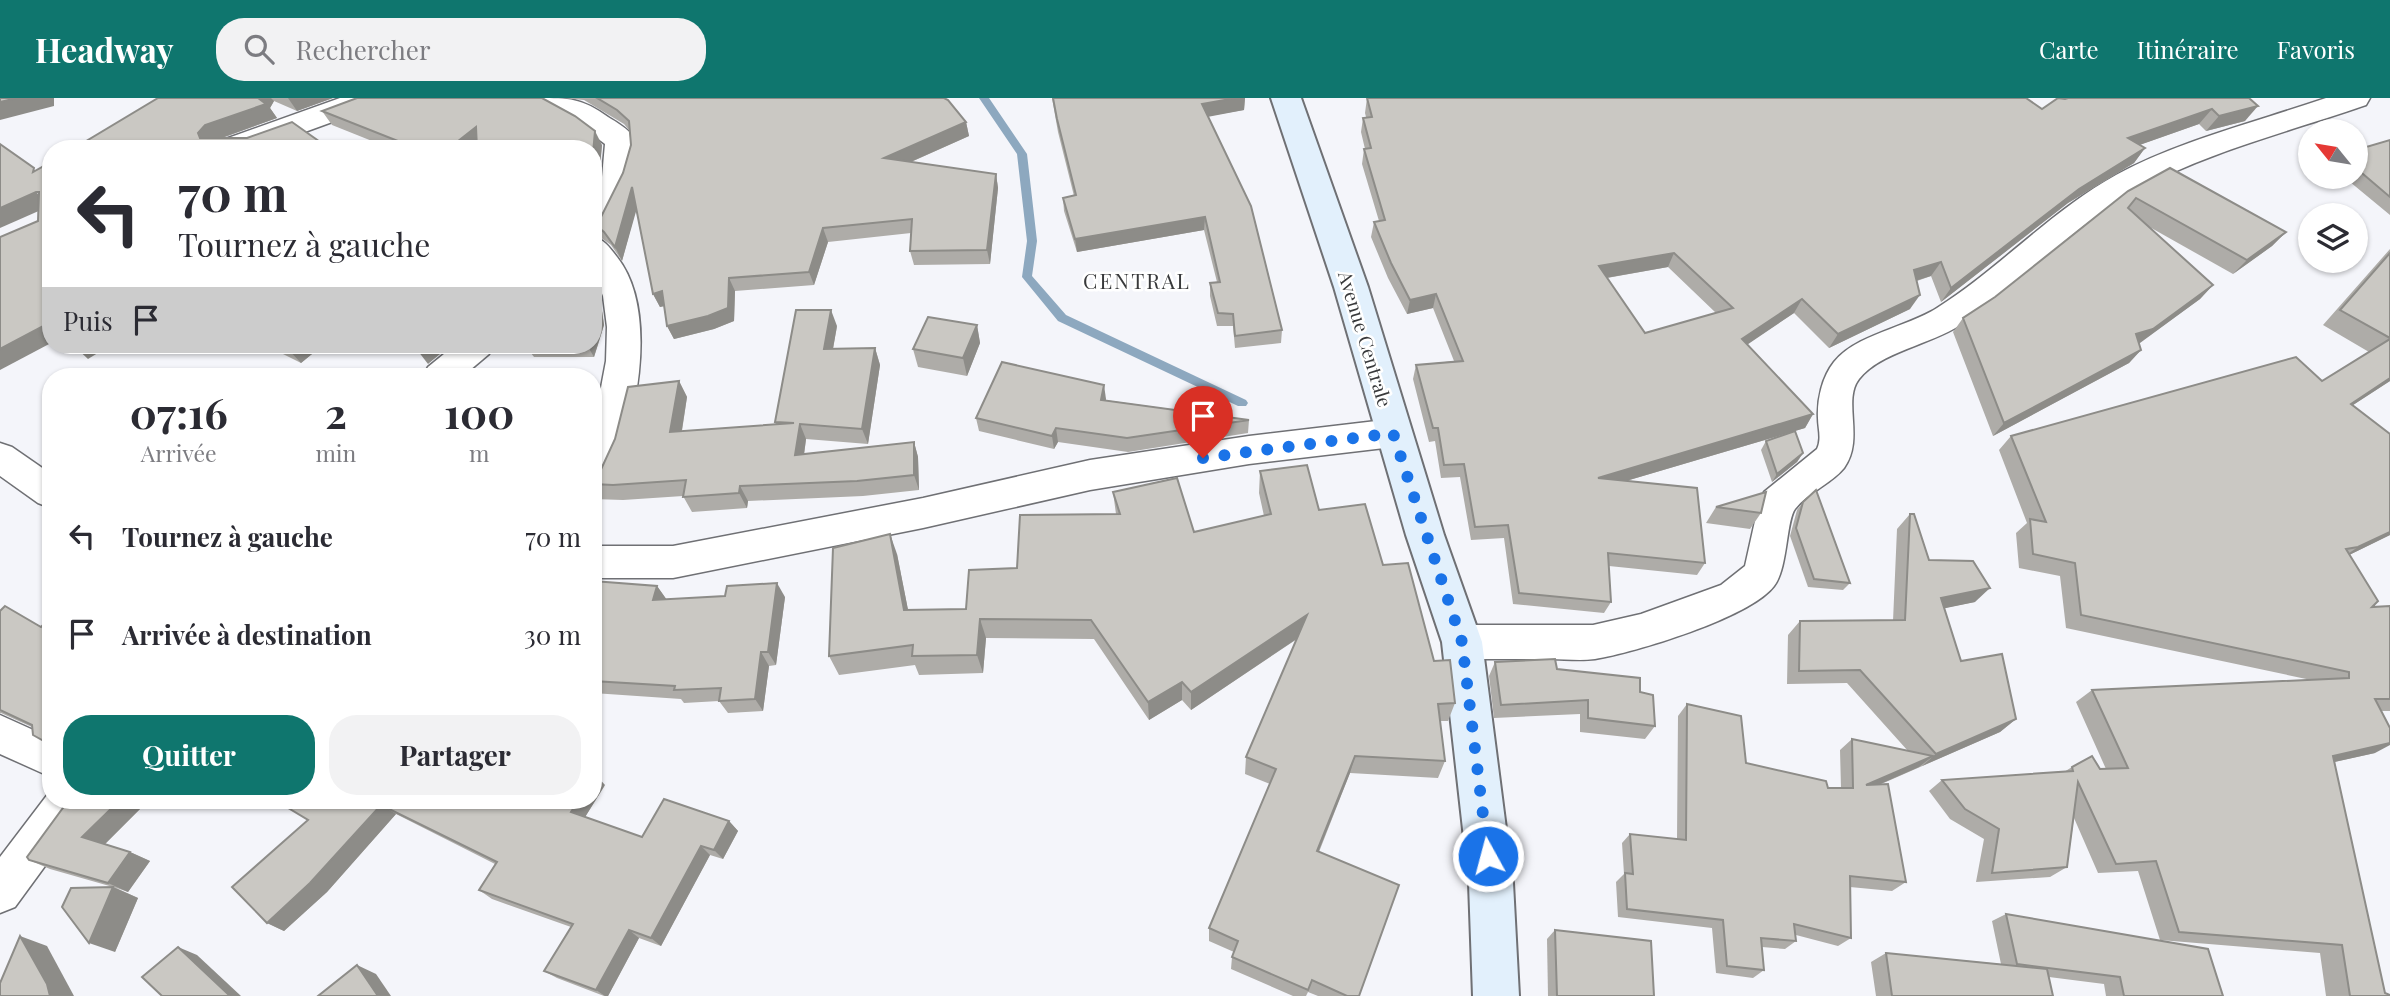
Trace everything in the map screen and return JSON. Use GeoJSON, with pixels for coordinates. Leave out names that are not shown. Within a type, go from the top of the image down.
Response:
{"type":"FeatureCollection","features":[{"type":"Feature","properties":{"kind":"street"},"geometry":{"type":"LineString","coordinates":[[252,140],[369,98]]}},
{"type":"Feature","properties":{"kind":"street"},"geometry":{"type":"LineString","coordinates":[[552,98],[594,121],[620,140],[617,177],[602,207]]}},
{"type":"Feature","properties":{"kind":"street","name":"Avenue Centrale"},"geometry":{"type":"LineString","coordinates":[[1286,98],[1351,287],[1393,433],[1462,642],[1491,883],[1496,996]]}},
{"type":"Feature","properties":{"kind":"street"},"geometry":{"type":"LineString","coordinates":[[1462,642],[1593,642],[1641,631],[1734,597],[1761,575],[1777,503],[1831,458],[1838,441],[1835,416],[1838,388],[1846,372],[1864,356],[1945,320],[1991,288],[2087,208],[2127,183],[2175,160],[2356,98]]}},
{"type":"Feature","properties":{"kind":"street"},"geometry":{"type":"LineString","coordinates":[[602,258],[613,277],[620,298],[624,331],[615,411],[602,460]]}},
{"type":"Feature","properties":{"kind":"street"},"geometry":{"type":"LineString","coordinates":[[450,368],[466,354]]}},
{"type":"Feature","properties":{"kind":"street"},"geometry":{"type":"LineString","coordinates":[[602,562],[673,562],[923,513],[1090,475],[1249,450],[1393,433]]}},
{"type":"Feature","properties":{"kind":"street"},"geometry":{"type":"LineString","coordinates":[[0,457],[42,487]]}},
{"type":"Feature","properties":{"kind":"street"},"geometry":{"type":"LineString","coordinates":[[0,734],[42,754]]}},
{"type":"Feature","properties":{"kind":"street"},"geometry":{"type":"LineString","coordinates":[[0,892],[61,809]]}},
{"type":"Feature","properties":{"kind":"building"},"geometry":{"type":"Polygon","coordinates":[[[0,98],[17,98],[0,102],[0,98]]]}},
{"type":"Feature","properties":{"kind":"building"},"geometry":{"type":"Polygon","coordinates":[[[158,98],[258,98],[266,104],[205,125],[198,133],[200,138],[247,138],[292,122],[317,140],[88,140],[158,98]]]}},
{"type":"Feature","properties":{"kind":"building"},"geometry":{"type":"Polygon","coordinates":[[[357,98],[542,98],[575,116],[595,131],[594,140],[477,140],[476,127],[459,140],[395,140],[322,111],[357,98]]]}},
{"type":"Feature","properties":{"kind":"building"},"geometry":{"type":"Polygon","coordinates":[[[597,98],[944,98],[966,122],[884,158],[996,174],[987,250],[910,251],[912,219],[823,228],[809,272],[729,278],[728,308],[667,326],[662,291],[653,294],[632,187],[615,247],[602,230],[602,215],[623,173],[631,145],[629,121],[597,98]]]}},
{"type":"Feature","properties":{"kind":"building"},"geometry":{"type":"Polygon","coordinates":[[[1053,98],[1236,98],[1202,104],[1251,206],[1282,330],[1235,336],[1233,314],[1218,313],[1210,283],[1220,282],[1205,217],[1075,239],[1063,198],[1076,195],[1053,98]]]}},
{"type":"Feature","properties":{"kind":"building"},"geometry":{"type":"Polygon","coordinates":[[[1367,98],[2026,98],[2042,109],[2058,98],[2249,98],[2258,106],[2219,116],[2212,109],[2128,138],[2145,148],[2079,189],[1951,288],[1941,262],[1914,270],[1920,295],[1838,334],[1802,299],[1742,339],[1813,414],[1598,478],[1697,488],[1705,563],[1608,553],[1611,602],[1519,593],[1508,525],[1475,527],[1464,464],[1444,465],[1438,428],[1433,428],[1416,365],[1463,361],[1436,294],[1410,300],[1374,222],[1385,220],[1364,149],[1371,148],[1363,118],[1372,117],[1367,98]],[[1674,253],[1599,266],[1645,333],[1733,308],[1674,253]]]}},
{"type":"Feature","properties":{"kind":"building"},"geometry":{"type":"Polygon","coordinates":[[[2390,140],[2390,197],[2368,178],[2368,146],[2390,140]]]}},
{"type":"Feature","properties":{"kind":"building"},"geometry":{"type":"Polygon","coordinates":[[[0,144],[34,168],[33,172],[42,167],[42,327],[0,349],[0,237],[38,221],[39,192],[0,208],[0,144]]]}},
{"type":"Feature","properties":{"kind":"building"},"geometry":{"type":"Polygon","coordinates":[[[2170,168],[2286,232],[2247,260],[2136,198],[2128,208],[2213,285],[2153,329],[2136,334],[2141,350],[2004,423],[1963,318],[1995,297],[2128,191],[2170,168]]]}},
{"type":"Feature","properties":{"kind":"building"},"geometry":{"type":"Polygon","coordinates":[[[2390,253],[2390,338],[2340,310],[2390,253]]]}},
{"type":"Feature","properties":{"kind":"building"},"geometry":{"type":"Polygon","coordinates":[[[796,310],[831,310],[824,349],[875,348],[862,429],[800,424],[795,455],[914,442],[914,475],[857,481],[740,486],[739,493],[683,497],[686,480],[602,484],[602,467],[615,439],[628,387],[679,381],[670,432],[794,423],[775,422],[796,310]]]}},
{"type":"Feature","properties":{"kind":"building"},"geometry":{"type":"Polygon","coordinates":[[[928,317],[977,325],[963,358],[913,349],[928,317]]]}},
{"type":"Feature","properties":{"kind":"building"},"geometry":{"type":"Polygon","coordinates":[[[2390,339],[2390,378],[2351,404],[2390,434],[2390,532],[2358,547],[2346,549],[2378,601],[2372,607],[2390,606],[2390,699],[2375,699],[2390,728],[2390,743],[2333,756],[2385,993],[2390,996],[2350,996],[2342,945],[2179,932],[2156,861],[2116,864],[2078,782],[2067,867],[1992,873],[1999,829],[1965,809],[1942,780],[2073,771],[2072,767],[2092,756],[2100,769],[2128,768],[2092,690],[2349,678],[2349,672],[2081,615],[2075,563],[2033,554],[2030,519],[2046,522],[2011,436],[2296,357],[2322,381],[2390,339]]]}},
{"type":"Feature","properties":{"kind":"building"},"geometry":{"type":"Polygon","coordinates":[[[1002,362],[1104,385],[1101,400],[1249,420],[1127,438],[1056,428],[1052,436],[976,418],[1002,362]]]}},
{"type":"Feature","properties":{"kind":"building"},"geometry":{"type":"Polygon","coordinates":[[[1795,431],[1803,453],[1777,474],[1766,441],[1795,431]]]}},
{"type":"Feature","properties":{"kind":"building"},"geometry":{"type":"Polygon","coordinates":[[[1307,465],[1319,510],[1365,504],[1383,565],[1408,563],[1434,661],[1450,660],[1455,703],[1438,704],[1445,761],[1355,756],[1317,851],[1399,885],[1359,996],[1347,996],[1312,980],[1308,990],[1232,957],[1238,941],[1209,928],[1276,769],[1246,757],[1307,615],[1191,692],[1182,682],[1148,702],[1091,620],[980,619],[977,655],[912,656],[913,645],[829,656],[833,548],[890,534],[904,610],[966,609],[969,570],[1017,568],[1020,515],[1120,514],[1113,492],[1177,478],[1194,532],[1271,514],[1260,471],[1307,465]]]}},
{"type":"Feature","properties":{"kind":"building"},"geometry":{"type":"Polygon","coordinates":[[[1816,490],[1850,583],[1814,579],[1796,528],[1803,502],[1816,490]]]}},
{"type":"Feature","properties":{"kind":"building"},"geometry":{"type":"Polygon","coordinates":[[[1766,492],[1761,513],[1716,507],[1766,492]]]}},
{"type":"Feature","properties":{"kind":"building"},"geometry":{"type":"Polygon","coordinates":[[[1910,514],[1914,514],[1929,560],[1973,561],[1990,588],[1941,598],[1961,661],[2002,654],[2016,719],[1936,754],[1860,670],[1799,671],[1800,621],[1905,620],[1910,514]]]}},
{"type":"Feature","properties":{"kind":"building"},"geometry":{"type":"Polygon","coordinates":[[[602,582],[657,586],[653,600],[725,596],[727,586],[777,583],[768,652],[761,652],[755,699],[719,701],[721,688],[674,690],[675,686],[602,682],[602,582]]]}},
{"type":"Feature","properties":{"kind":"building"},"geometry":{"type":"Polygon","coordinates":[[[5,606],[42,626],[42,740],[33,735],[32,725],[0,710],[0,611],[5,606]]]}},
{"type":"Feature","properties":{"kind":"building"},"geometry":{"type":"Polygon","coordinates":[[[1555,659],[1557,669],[1640,678],[1640,692],[1653,695],[1655,726],[1588,718],[1588,700],[1501,705],[1495,662],[1555,659]]]}},
{"type":"Feature","properties":{"kind":"building"},"geometry":{"type":"Polygon","coordinates":[[[1687,704],[1741,716],[1746,763],[1826,781],[1828,788],[1853,788],[1852,739],[1933,756],[1866,785],[1888,784],[1906,882],[1850,876],[1851,938],[1794,924],[1796,941],[1761,938],[1764,970],[1727,966],[1723,920],[1627,909],[1625,873],[1633,874],[1630,834],[1686,840],[1687,704]]]}},
{"type":"Feature","properties":{"kind":"building"},"geometry":{"type":"Polygon","coordinates":[[[664,799],[729,821],[714,850],[701,846],[651,938],[629,930],[596,990],[544,971],[573,924],[479,890],[497,862],[389,809],[573,809],[571,812],[642,837],[664,799]]]}},
{"type":"Feature","properties":{"kind":"building"},"geometry":{"type":"Polygon","coordinates":[[[62,809],[111,809],[82,837],[130,852],[108,883],[29,860],[27,857],[62,809]]]}},
{"type":"Feature","properties":{"kind":"building"},"geometry":{"type":"Polygon","coordinates":[[[290,809],[377,809],[310,883],[267,923],[232,887],[308,820],[290,809]]]}},
{"type":"Feature","properties":{"kind":"building"},"geometry":{"type":"Polygon","coordinates":[[[113,887],[89,943],[62,907],[71,888],[113,887]]]}},
{"type":"Feature","properties":{"kind":"building"},"geometry":{"type":"Polygon","coordinates":[[[2006,914],[2208,949],[2223,996],[2124,996],[2120,977],[2017,964],[2006,914]]]}},
{"type":"Feature","properties":{"kind":"building"},"geometry":{"type":"Polygon","coordinates":[[[1555,930],[1651,941],[1654,996],[1557,996],[1555,930]]]}},
{"type":"Feature","properties":{"kind":"building"},"geometry":{"type":"Polygon","coordinates":[[[20,936],[47,984],[50,996],[0,996],[0,983],[20,936]]]}},
{"type":"Feature","properties":{"kind":"building"},"geometry":{"type":"Polygon","coordinates":[[[178,947],[230,996],[162,996],[142,977],[178,947]]]}},
{"type":"Feature","properties":{"kind":"building"},"geometry":{"type":"Polygon","coordinates":[[[1886,953],[2047,969],[2053,996],[1892,996],[1886,953]]]}},
{"type":"Feature","properties":{"kind":"building"},"geometry":{"type":"Polygon","coordinates":[[[357,965],[378,996],[318,996],[357,965]]]}},
{"type":"Feature","properties":{"kind":"waterway"},"geometry":{"type":"LineString","coordinates":[[984,98],[1022,154],[1032,241],[1027,277],[1062,318],[1242,403]]}},
{"type":"Feature","properties":{"kind":"district","name":"CENTRAL"},"geometry":{"type":"Point","coordinates":[1137,282]}},
{"type":"Feature","properties":{"kind":"route"},"geometry":{"type":"LineString","coordinates":[[1203,458],[1393,433],[1462,642],[1488,856]]}}]}
